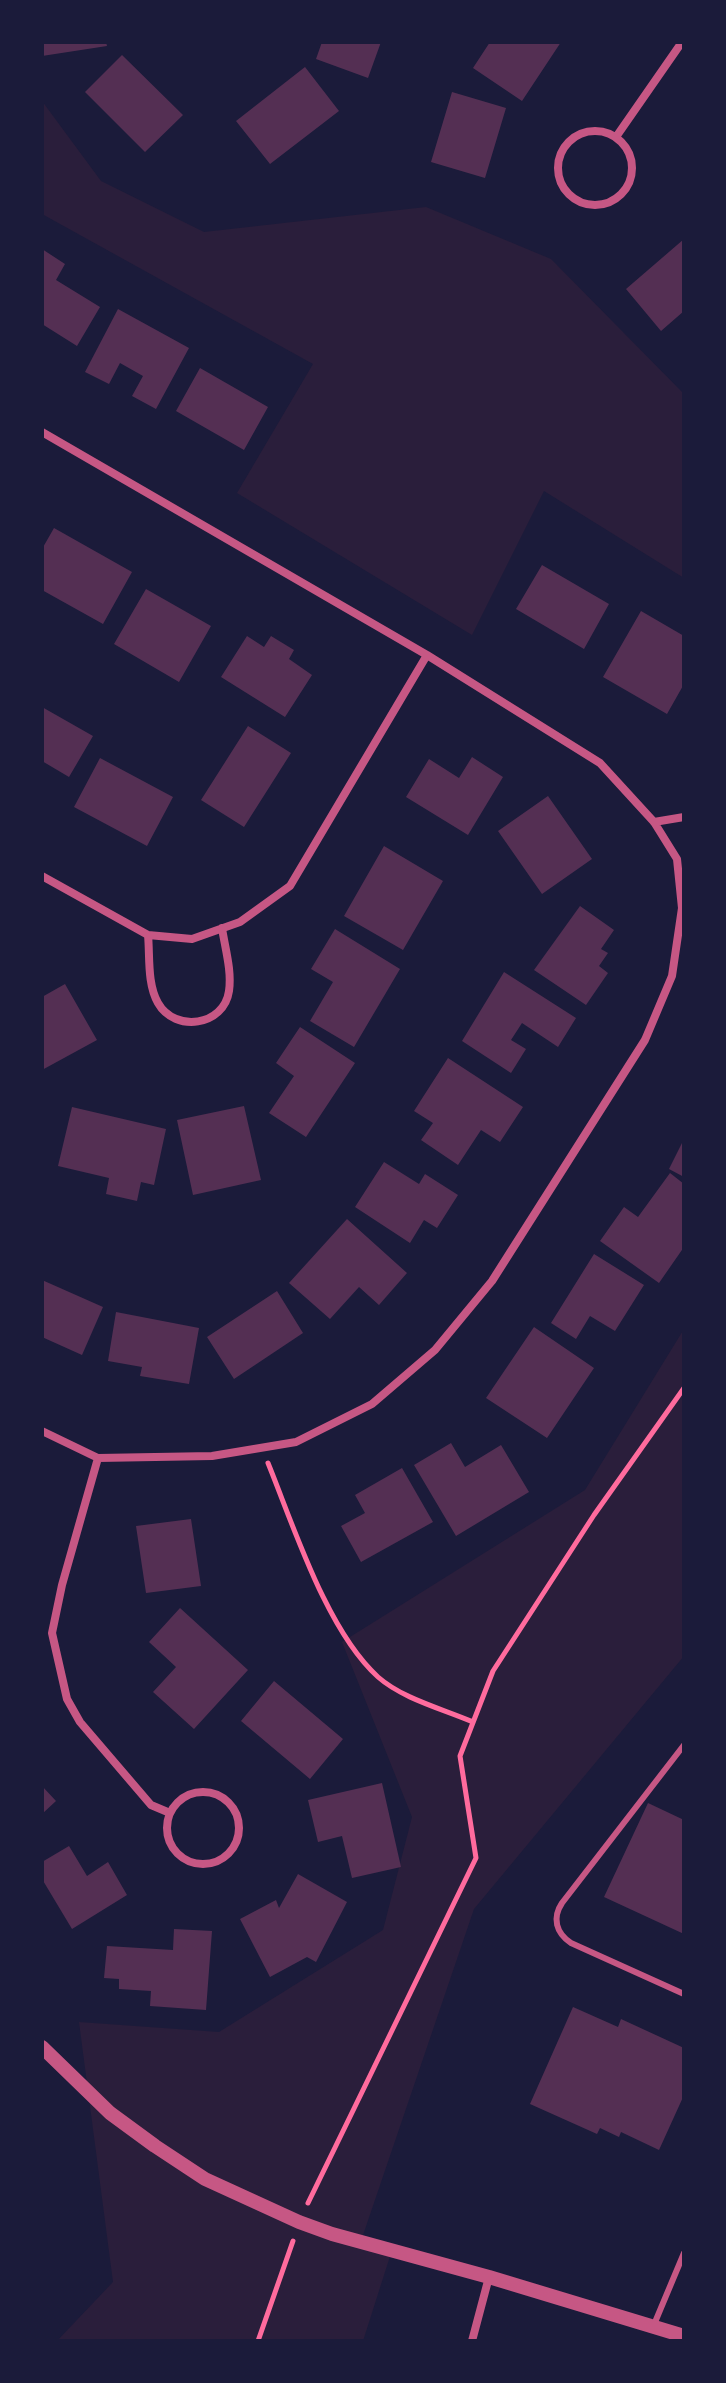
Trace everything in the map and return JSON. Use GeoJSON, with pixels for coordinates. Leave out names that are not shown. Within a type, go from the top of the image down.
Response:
{"type":"FeatureCollection","features":[{"type":"Feature","properties":{"kind":"street"},"geometry":{"type":"LineString","coordinates":[[616,137],[682,42]]}},
{"type":"Feature","properties":{"kind":"street"},"geometry":{"type":"LineString","coordinates":[[592,130],[605,131],[616,137],[626,146],[633,171],[622,194],[599,205],[586,204],[574,198],[559,177],[561,152],[568,141],[592,130]]}},
{"type":"Feature","properties":{"kind":"street"},"geometry":{"type":"LineString","coordinates":[[42,432],[427,655],[600,763],[654,822],[677,859],[682,898],[672,976],[645,1040],[492,1281],[435,1350],[372,1404],[296,1442],[212,1456],[98,1458],[42,1431]]}},
{"type":"Feature","properties":{"kind":"street"},"geometry":{"type":"LineString","coordinates":[[42,876],[148,935],[192,939],[240,922],[290,886],[427,655]]}},
{"type":"Feature","properties":{"kind":"street"},"geometry":{"type":"LineString","coordinates":[[654,822],[684,817]]}},
{"type":"Feature","properties":{"kind":"street"},"geometry":{"type":"LineString","coordinates":[[148,935],[156,1000],[175,1019],[188,1023],[201,1022],[214,1016],[229,994],[222,928]]}},
{"type":"Feature","properties":{"kind":"street"},"geometry":{"type":"LineString","coordinates":[[98,1458],[62,1585],[52,1633],[67,1699],[80,1722],[151,1805],[170,1813]]}},
{"type":"Feature","properties":{"kind":"street"},"geometry":{"type":"LineString","coordinates":[[199,1792],[212,1793],[233,1807],[239,1831],[236,1844],[219,1861],[206,1865],[194,1864],[173,1849],[168,1838],[170,1813],[187,1796],[199,1792]]}},
{"type":"Feature","properties":{"kind":"street"},"geometry":{"type":"LineString","coordinates":[[42,2047],[110,2113],[155,2146],[205,2179],[299,2222],[684,2336]]}},
{"type":"Feature","properties":{"kind":"street"},"geometry":{"type":"LineString","coordinates":[[472,2341],[489,2277]]}},
{"type":"Feature","properties":{"kind":"lane"},"geometry":{"type":"LineString","coordinates":[[684,1745],[562,1903],[556,1919],[560,1933],[571,1943],[684,1994]]}},
{"type":"Feature","properties":{"kind":"lane"},"geometry":{"type":"LineString","coordinates":[[653,2327],[684,2253]]}},
{"type":"Feature","properties":{"kind":"path"},"geometry":{"type":"LineString","coordinates":[[258,2341],[299,2222],[476,1858],[460,1756],[493,1671],[594,1515],[684,1388]]}},
{"type":"Feature","properties":{"kind":"path"},"geometry":{"type":"LineString","coordinates":[[262,1447],[325,1598],[361,1659],[380,1679],[415,1698],[473,1722]]}},
{"type":"Feature","properties":{"kind":"shaded area"},"geometry":{"type":"Polygon","coordinates":[[[42,101],[101,181],[204,232],[426,207],[551,259],[684,394],[684,578],[544,491],[472,635],[237,493],[313,364],[42,214],[42,101]]]}},
{"type":"Feature","properties":{"kind":"shaded area"},"geometry":{"type":"Polygon","coordinates":[[[684,1329],[684,1656],[474,1909],[361,2241],[392,2250],[363,2341],[57,2341],[113,2282],[79,2022],[219,2032],[383,1930],[412,1817],[342,1642],[585,1490],[684,1329]]]}},
{"type":"Feature","properties":{"kind":"building"},"geometry":{"type":"Polygon","coordinates":[[[42,42],[106,42],[107,46],[42,56],[42,42]]]}},
{"type":"Feature","properties":{"kind":"building"},"geometry":{"type":"Polygon","coordinates":[[[322,42],[381,42],[368,78],[316,59],[322,42]]]}},
{"type":"Feature","properties":{"kind":"building"},"geometry":{"type":"Polygon","coordinates":[[[490,42],[561,42],[522,101],[473,68],[490,42]]]}},
{"type":"Feature","properties":{"kind":"building"},"geometry":{"type":"Polygon","coordinates":[[[122,55],[183,115],[145,152],[85,92],[122,55]]]}},
{"type":"Feature","properties":{"kind":"building"},"geometry":{"type":"Polygon","coordinates":[[[305,67],[339,111],[270,164],[236,121],[305,67]]]}},
{"type":"Feature","properties":{"kind":"building"},"geometry":{"type":"Polygon","coordinates":[[[452,92],[506,108],[485,178],[431,162],[452,92]]]}},
{"type":"Feature","properties":{"kind":"building"},"geometry":{"type":"Polygon","coordinates":[[[684,239],[684,311],[661,331],[626,289],[684,239]]]}},
{"type":"Feature","properties":{"kind":"building"},"geometry":{"type":"Polygon","coordinates":[[[42,249],[65,264],[56,280],[100,307],[77,346],[42,324],[42,249]]]}},
{"type":"Feature","properties":{"kind":"building"},"geometry":{"type":"Polygon","coordinates":[[[118,309],[189,348],[156,409],[132,396],[143,376],[120,363],[109,384],[85,372],[118,309]]]}},
{"type":"Feature","properties":{"kind":"building"},"geometry":{"type":"Polygon","coordinates":[[[200,368],[268,407],[244,450],[176,411],[200,368]]]}},
{"type":"Feature","properties":{"kind":"building"},"geometry":{"type":"Polygon","coordinates":[[[54,528],[132,572],[103,624],[42,590],[42,549],[54,528]]]}},
{"type":"Feature","properties":{"kind":"building"},"geometry":{"type":"Polygon","coordinates":[[[542,565],[609,604],[584,649],[516,609],[542,565]]]}},
{"type":"Feature","properties":{"kind":"building"},"geometry":{"type":"Polygon","coordinates":[[[146,589],[211,626],[179,682],[114,644],[146,589]]]}},
{"type":"Feature","properties":{"kind":"building"},"geometry":{"type":"Polygon","coordinates":[[[641,611],[684,636],[684,684],[667,714],[603,677],[641,611]]]}},
{"type":"Feature","properties":{"kind":"building"},"geometry":{"type":"Polygon","coordinates":[[[247,636],[264,647],[271,636],[294,650],[289,659],[312,675],[285,717],[221,677],[247,636]]]}},
{"type":"Feature","properties":{"kind":"building"},"geometry":{"type":"Polygon","coordinates":[[[42,707],[93,736],[69,777],[42,761],[42,707]]]}},
{"type":"Feature","properties":{"kind":"building"},"geometry":{"type":"Polygon","coordinates":[[[248,726],[291,753],[244,827],[201,800],[248,726]]]}},
{"type":"Feature","properties":{"kind":"building"},"geometry":{"type":"Polygon","coordinates":[[[472,757],[503,777],[468,835],[406,797],[429,759],[459,778],[472,757]]]}},
{"type":"Feature","properties":{"kind":"building"},"geometry":{"type":"Polygon","coordinates":[[[100,758],[173,797],[147,846],[74,807],[100,758]]]}},
{"type":"Feature","properties":{"kind":"building"},"geometry":{"type":"Polygon","coordinates":[[[548,796],[592,859],[542,894],[498,831],[548,796]]]}},
{"type":"Feature","properties":{"kind":"building"},"geometry":{"type":"Polygon","coordinates":[[[384,846],[443,881],[403,950],[344,916],[384,846]]]}},
{"type":"Feature","properties":{"kind":"building"},"geometry":{"type":"Polygon","coordinates":[[[580,906],[614,930],[601,949],[608,953],[599,966],[608,973],[586,1005],[534,970],[580,906]]]}},
{"type":"Feature","properties":{"kind":"building"},"geometry":{"type":"Polygon","coordinates":[[[335,929],[400,969],[354,1047],[310,1021],[333,982],[311,969],[335,929]]]}},
{"type":"Feature","properties":{"kind":"building"},"geometry":{"type":"Polygon","coordinates":[[[504,972],[576,1018],[558,1047],[522,1023],[511,1040],[526,1049],[511,1073],[462,1041],[504,972]]]}},
{"type":"Feature","properties":{"kind":"building"},"geometry":{"type":"Polygon","coordinates":[[[65,984],[97,1040],[42,1070],[42,997],[65,984]]]}},
{"type":"Feature","properties":{"kind":"building"},"geometry":{"type":"Polygon","coordinates":[[[300,1027],[355,1063],[306,1137],[269,1113],[294,1076],[276,1063],[300,1027]]]}},
{"type":"Feature","properties":{"kind":"building"},"geometry":{"type":"Polygon","coordinates":[[[448,1058],[523,1107],[500,1142],[481,1130],[458,1165],[421,1140],[433,1123],[414,1111],[448,1058]]]}},
{"type":"Feature","properties":{"kind":"building"},"geometry":{"type":"Polygon","coordinates":[[[244,1106],[261,1180],[193,1195],[177,1120],[244,1106]]]}},
{"type":"Feature","properties":{"kind":"building"},"geometry":{"type":"Polygon","coordinates":[[[72,1107],[166,1129],[154,1185],[141,1182],[137,1201],[106,1194],[109,1178],[58,1166],[72,1107]]]}},
{"type":"Feature","properties":{"kind":"building"},"geometry":{"type":"Polygon","coordinates":[[[684,1139],[684,1177],[669,1169],[684,1139]]]}},
{"type":"Feature","properties":{"kind":"building"},"geometry":{"type":"Polygon","coordinates":[[[384,1162],[419,1184],[425,1174],[458,1195],[437,1228],[424,1220],[410,1243],[355,1207],[384,1162]]]}},
{"type":"Feature","properties":{"kind":"building"},"geometry":{"type":"Polygon","coordinates":[[[670,1173],[684,1184],[684,1247],[659,1283],[600,1241],[624,1207],[638,1217],[670,1173]]]}},
{"type":"Feature","properties":{"kind":"building"},"geometry":{"type":"Polygon","coordinates":[[[347,1219],[407,1273],[379,1305],[359,1287],[330,1319],[289,1283],[347,1219]]]}},
{"type":"Feature","properties":{"kind":"building"},"geometry":{"type":"Polygon","coordinates":[[[594,1254],[644,1285],[615,1331],[590,1316],[576,1339],[551,1323],[594,1254]]]}},
{"type":"Feature","properties":{"kind":"building"},"geometry":{"type":"Polygon","coordinates":[[[42,1280],[103,1307],[82,1355],[42,1337],[42,1280]]]}},
{"type":"Feature","properties":{"kind":"building"},"geometry":{"type":"Polygon","coordinates":[[[277,1291],[303,1333],[234,1379],[207,1337],[277,1291]]]}},
{"type":"Feature","properties":{"kind":"building"},"geometry":{"type":"Polygon","coordinates":[[[116,1312],[199,1328],[189,1384],[140,1376],[142,1367],[108,1361],[116,1312]]]}},
{"type":"Feature","properties":{"kind":"building"},"geometry":{"type":"Polygon","coordinates":[[[534,1327],[594,1368],[547,1438],[486,1398],[534,1327]]]}},
{"type":"Feature","properties":{"kind":"building"},"geometry":{"type":"Polygon","coordinates":[[[451,1443],[465,1467],[501,1445],[529,1492],[456,1536],[414,1465],[451,1443]]]}},
{"type":"Feature","properties":{"kind":"building"},"geometry":{"type":"Polygon","coordinates":[[[402,1468],[433,1522],[361,1562],[341,1526],[365,1513],[355,1495],[402,1468]]]}},
{"type":"Feature","properties":{"kind":"building"},"geometry":{"type":"Polygon","coordinates":[[[191,1519],[201,1586],[146,1593],[136,1526],[191,1519]]]}},
{"type":"Feature","properties":{"kind":"building"},"geometry":{"type":"Polygon","coordinates":[[[180,1608],[248,1670],[194,1729],[153,1692],[176,1667],[149,1642],[180,1608]]]}},
{"type":"Feature","properties":{"kind":"building"},"geometry":{"type":"Polygon","coordinates":[[[274,1681],[343,1739],[310,1779],[241,1721],[274,1681]]]}},
{"type":"Feature","properties":{"kind":"building"},"geometry":{"type":"Polygon","coordinates":[[[382,1783],[401,1867],[352,1878],[342,1836],[318,1842],[308,1800],[382,1783]]]}},
{"type":"Feature","properties":{"kind":"building"},"geometry":{"type":"Polygon","coordinates":[[[42,1786],[56,1801],[42,1814],[42,1786]]]}},
{"type":"Feature","properties":{"kind":"building"},"geometry":{"type":"Polygon","coordinates":[[[648,1803],[684,1820],[684,1934],[604,1897],[648,1803]]]}},
{"type":"Feature","properties":{"kind":"building"},"geometry":{"type":"Polygon","coordinates":[[[69,1846],[87,1876],[108,1862],[127,1895],[72,1929],[42,1879],[42,1862],[69,1846]]]}},
{"type":"Feature","properties":{"kind":"building"},"geometry":{"type":"Polygon","coordinates":[[[298,1874],[347,1902],[316,1962],[307,1957],[270,1977],[240,1919],[276,1900],[279,1908],[298,1874]]]}},
{"type":"Feature","properties":{"kind":"building"},"geometry":{"type":"Polygon","coordinates":[[[174,1929],[212,1931],[206,2010],[150,2006],[151,1991],[119,1989],[119,1979],[104,1978],[107,1946],[173,1950],[174,1929]]]}},
{"type":"Feature","properties":{"kind":"building"},"geometry":{"type":"Polygon","coordinates":[[[573,2007],[618,2027],[621,2019],[684,2048],[684,2095],[659,2150],[621,2132],[619,2137],[600,2128],[597,2134],[530,2104],[573,2007]]]}}]}
